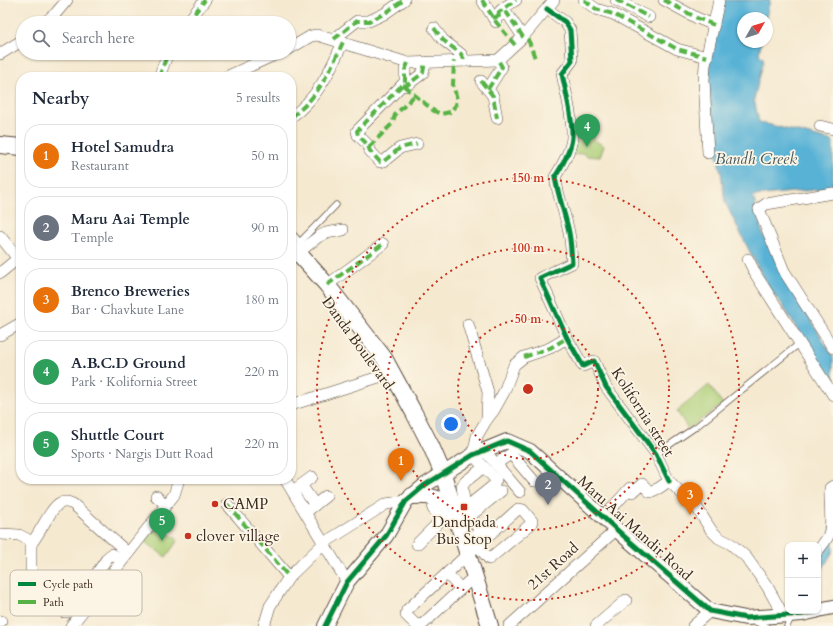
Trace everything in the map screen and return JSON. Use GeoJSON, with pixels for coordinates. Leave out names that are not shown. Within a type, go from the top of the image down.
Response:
{"type":"FeatureCollection","features":[{"type":"Feature","properties":{"kind":"main road"},"geometry":{"type":"LineString","coordinates":[[0,146],[16,147]]}},
{"type":"Feature","properties":{"kind":"main road"},"geometry":{"type":"LineString","coordinates":[[0,151],[16,153]]}},
{"type":"Feature","properties":{"kind":"main road"},"geometry":{"type":"LineString","coordinates":[[296,253],[346,316],[388,373],[410,415],[444,473]]}},
{"type":"Feature","properties":{"kind":"main road"},"geometry":{"type":"LineString","coordinates":[[410,415],[431,446],[444,473],[453,513],[468,563],[490,626]]}},
{"type":"Feature","properties":{"kind":"main road"},"geometry":{"type":"LineString","coordinates":[[409,498],[424,495],[437,498],[453,513]]}},
{"type":"Feature","properties":{"kind":"main road"},"geometry":{"type":"LineString","coordinates":[[468,563],[481,626]]}},
{"type":"Feature","properties":{"kind":"street"},"geometry":{"type":"LineString","coordinates":[[52,16],[67,0]]}},
{"type":"Feature","properties":{"kind":"street"},"geometry":{"type":"LineString","coordinates":[[192,16],[205,0]]}},
{"type":"Feature","properties":{"kind":"street"},"geometry":{"type":"LineString","coordinates":[[482,0],[496,18]]}},
{"type":"Feature","properties":{"kind":"street"},"geometry":{"type":"LineString","coordinates":[[496,18],[499,12],[516,0]]}},
{"type":"Feature","properties":{"kind":"street"},"geometry":{"type":"LineString","coordinates":[[584,0],[596,9],[613,14],[677,49],[707,57]]}},
{"type":"Feature","properties":{"kind":"street"},"geometry":{"type":"LineString","coordinates":[[616,0],[649,17]]}},
{"type":"Feature","properties":{"kind":"street"},"geometry":{"type":"LineString","coordinates":[[664,0],[697,18],[714,25]]}},
{"type":"Feature","properties":{"kind":"street"},"geometry":{"type":"LineString","coordinates":[[708,153],[704,80],[707,57],[720,0]]}},
{"type":"Feature","properties":{"kind":"street"},"geometry":{"type":"LineString","coordinates":[[296,113],[315,95],[332,65],[338,41],[357,22],[369,21],[384,14],[400,1]]}},
{"type":"Feature","properties":{"kind":"street"},"geometry":{"type":"LineString","coordinates":[[296,44],[317,34],[408,63],[498,60],[523,37],[550,4]]}},
{"type":"Feature","properties":{"kind":"street","name":"Kolifornia street"},"geometry":{"type":"LineString","coordinates":[[550,4],[570,30],[572,61],[562,74],[569,107],[572,138],[564,163],[555,177],[568,227],[572,263],[540,278],[567,338],[582,366],[594,361],[606,387],[656,454],[669,481]]}},
{"type":"Feature","properties":{"kind":"street"},"geometry":{"type":"LineString","coordinates":[[496,18],[508,13],[523,37]]}},
{"type":"Feature","properties":{"kind":"street"},"geometry":{"type":"LineString","coordinates":[[434,28],[444,40],[461,54],[465,61]]}},
{"type":"Feature","properties":{"kind":"street"},"geometry":{"type":"LineString","coordinates":[[0,54],[16,44]]}},
{"type":"Feature","properties":{"kind":"street"},"geometry":{"type":"LineString","coordinates":[[161,72],[165,60]]}},
{"type":"Feature","properties":{"kind":"street"},"geometry":{"type":"LineString","coordinates":[[237,72],[264,60]]}},
{"type":"Feature","properties":{"kind":"street"},"geometry":{"type":"LineString","coordinates":[[497,118],[493,96],[484,85],[502,66],[498,60]]}},
{"type":"Feature","properties":{"kind":"street"},"geometry":{"type":"LineString","coordinates":[[402,85],[406,86],[422,74],[425,62]]}},
{"type":"Feature","properties":{"kind":"street"},"geometry":{"type":"LineString","coordinates":[[408,63],[405,70],[406,80],[357,131],[358,135],[367,144],[370,151],[380,162],[384,161],[400,148],[417,144]]}},
{"type":"Feature","properties":{"kind":"street"},"geometry":{"type":"LineString","coordinates":[[820,126],[833,129]]}},
{"type":"Feature","properties":{"kind":"street"},"geometry":{"type":"LineString","coordinates":[[833,193],[766,204],[759,209],[784,271],[833,348]]}},
{"type":"Feature","properties":{"kind":"street"},"geometry":{"type":"LineString","coordinates":[[296,250],[326,233],[343,230]]}},
{"type":"Feature","properties":{"kind":"street"},"geometry":{"type":"LineString","coordinates":[[0,236],[16,254]]}},
{"type":"Feature","properties":{"kind":"street"},"geometry":{"type":"LineString","coordinates":[[324,288],[383,244]]}},
{"type":"Feature","properties":{"kind":"street"},"geometry":{"type":"LineString","coordinates":[[748,259],[756,275],[833,395]]}},
{"type":"Feature","properties":{"kind":"street"},"geometry":{"type":"LineString","coordinates":[[0,273],[16,260]]}},
{"type":"Feature","properties":{"kind":"street"},"geometry":{"type":"LineString","coordinates":[[468,324],[488,392],[487,419]]}},
{"type":"Feature","properties":{"kind":"street"},"geometry":{"type":"LineString","coordinates":[[0,335],[16,326]]}},
{"type":"Feature","properties":{"kind":"street"},"geometry":{"type":"LineString","coordinates":[[416,544],[453,513],[497,485],[484,467],[479,452],[477,436],[504,392],[514,365],[524,357],[550,348],[567,338]]}},
{"type":"Feature","properties":{"kind":"street"},"geometry":{"type":"LineString","coordinates":[[296,403],[388,373]]}},
{"type":"Feature","properties":{"kind":"street","name":"Maru Aai Mandir Road"},"geometry":{"type":"LineString","coordinates":[[409,498],[444,473],[479,452],[507,441],[530,451],[710,611]]}},
{"type":"Feature","properties":{"kind":"street"},"geometry":{"type":"LineString","coordinates":[[479,452],[496,464],[520,492]]}},
{"type":"Feature","properties":{"kind":"street"},"geometry":{"type":"LineString","coordinates":[[496,464],[511,454],[534,481]]}},
{"type":"Feature","properties":{"kind":"street"},"geometry":{"type":"LineString","coordinates":[[453,513],[463,494],[462,486],[484,467]]}},
{"type":"Feature","properties":{"kind":"street"},"geometry":{"type":"LineString","coordinates":[[444,473],[462,486]]}},
{"type":"Feature","properties":{"kind":"street"},"geometry":{"type":"LineString","coordinates":[[297,488],[312,477]]}},
{"type":"Feature","properties":{"kind":"street"},"geometry":{"type":"LineString","coordinates":[[604,518],[630,488],[633,492],[642,484],[650,492],[669,481],[697,508],[719,538],[731,544],[746,557],[767,586],[794,618]]}},
{"type":"Feature","properties":{"kind":"street"},"geometry":{"type":"LineString","coordinates":[[114,570],[166,506],[174,495],[177,484]]}},
{"type":"Feature","properties":{"kind":"street"},"geometry":{"type":"LineString","coordinates":[[292,484],[315,504]]}},
{"type":"Feature","properties":{"kind":"street"},"geometry":{"type":"LineString","coordinates":[[821,546],[829,534],[831,520],[829,503],[830,488],[833,486]]}},
{"type":"Feature","properties":{"kind":"street"},"geometry":{"type":"LineString","coordinates":[[297,488],[306,512],[347,582]]}},
{"type":"Feature","properties":{"kind":"street"},"geometry":{"type":"LineString","coordinates":[[156,496],[166,506]]}},
{"type":"Feature","properties":{"kind":"street"},"geometry":{"type":"LineString","coordinates":[[306,512],[326,496]]}},
{"type":"Feature","properties":{"kind":"street"},"geometry":{"type":"LineString","coordinates":[[264,626],[270,606],[289,577],[324,543],[386,504],[409,498]]}},
{"type":"Feature","properties":{"kind":"street"},"geometry":{"type":"LineString","coordinates":[[325,626],[347,582],[386,536],[409,498]]}},
{"type":"Feature","properties":{"kind":"street"},"geometry":{"type":"LineString","coordinates":[[30,544],[36,538],[55,507],[66,501],[72,504],[125,556]]}},
{"type":"Feature","properties":{"kind":"street"},"geometry":{"type":"LineString","coordinates":[[226,504],[289,577]]}},
{"type":"Feature","properties":{"kind":"street"},"geometry":{"type":"LineString","coordinates":[[453,513],[484,534],[515,508]]}},
{"type":"Feature","properties":{"kind":"street"},"geometry":{"type":"LineString","coordinates":[[486,556],[468,563],[447,574],[407,610],[407,617],[415,624],[422,625],[468,563],[518,509],[523,510],[531,520],[531,524],[490,558],[488,559],[486,556]]}},
{"type":"Feature","properties":{"kind":"street","name":"21st Road"},"geometry":{"type":"LineString","coordinates":[[509,626],[617,529]]}},
{"type":"Feature","properties":{"kind":"street"},"geometry":{"type":"LineString","coordinates":[[468,563],[481,531]]}},
{"type":"Feature","properties":{"kind":"street"},"geometry":{"type":"LineString","coordinates":[[0,534],[19,535],[27,539],[30,544],[31,570]]}},
{"type":"Feature","properties":{"kind":"street"},"geometry":{"type":"LineString","coordinates":[[99,570],[108,557],[112,554],[125,556]]}},
{"type":"Feature","properties":{"kind":"street"},"geometry":{"type":"LineString","coordinates":[[447,574],[486,556]]}},
{"type":"Feature","properties":{"kind":"street"},"geometry":{"type":"LineString","coordinates":[[596,626],[626,600]]}},
{"type":"Feature","properties":{"kind":"street"},"geometry":{"type":"LineString","coordinates":[[821,610],[833,607]]}},
{"type":"Feature","properties":{"kind":"street"},"geometry":{"type":"LineString","coordinates":[[693,626],[710,611],[761,622],[794,618],[807,614]]}},
{"type":"Feature","properties":{"kind":"street"},"geometry":{"type":"LineString","coordinates":[[73,625],[80,616]]}},
{"type":"Feature","properties":{"kind":"lane"},"geometry":{"type":"LineString","coordinates":[[296,249],[336,205]]}},
{"type":"Feature","properties":{"kind":"lane"},"geometry":{"type":"LineString","coordinates":[[656,454],[697,426],[800,343]]}},
{"type":"Feature","properties":{"kind":"lane"},"geometry":{"type":"LineString","coordinates":[[733,619],[761,622]]}},
{"type":"Feature","properties":{"kind":"green space"},"geometry":{"type":"Polygon","coordinates":[[[594,136],[594,140],[604,146],[600,157],[586,156],[583,153],[572,155],[572,138],[594,136]]]}},
{"type":"Feature","properties":{"kind":"green space"},"geometry":{"type":"Polygon","coordinates":[[[709,385],[723,404],[688,429],[677,411],[709,385]]]}},
{"type":"Feature","properties":{"kind":"green space"},"geometry":{"type":"Polygon","coordinates":[[[157,525],[178,540],[166,557],[145,542],[157,525]]]}},
{"type":"Feature","properties":{"kind":"water","name":"Bandh Creek"},"geometry":{"type":"Polygon","coordinates":[[[725,0],[770,0],[767,12],[737,12],[737,48],[760,48],[759,54],[764,59],[754,99],[759,122],[833,141],[833,188],[753,196],[762,232],[798,298],[833,357],[833,389],[782,304],[772,293],[725,202],[721,172],[716,152],[713,117],[706,100],[712,42],[725,0]]]}},
{"type":"Feature","properties":{"kind":"water"},"geometry":{"type":"Polygon","coordinates":[[[833,488],[833,551],[821,572],[821,549],[830,534],[833,488]]]}},
{"type":"Feature","properties":{"kind":"marked path"},"geometry":{"type":"LineString","coordinates":[[192,16],[205,0]]}},
{"type":"Feature","properties":{"kind":"marked path"},"geometry":{"type":"LineString","coordinates":[[334,39],[357,21],[369,21],[384,14],[404,0]]}},
{"type":"Feature","properties":{"kind":"marked path"},"geometry":{"type":"LineString","coordinates":[[482,0],[496,22],[515,45]]}},
{"type":"Feature","properties":{"kind":"marked path"},"geometry":{"type":"LineString","coordinates":[[498,16],[499,12],[516,0]]}},
{"type":"Feature","properties":{"kind":"marked path"},"geometry":{"type":"LineString","coordinates":[[584,0],[596,9],[613,14],[677,49],[707,57]]}},
{"type":"Feature","properties":{"kind":"marked path"},"geometry":{"type":"LineString","coordinates":[[616,0],[649,17]]}},
{"type":"Feature","properties":{"kind":"marked path"},"geometry":{"type":"LineString","coordinates":[[664,0],[697,18],[714,25]]}},
{"type":"Feature","properties":{"kind":"marked path"},"geometry":{"type":"LineString","coordinates":[[493,18],[507,13],[523,37],[528,40],[536,61]]}},
{"type":"Feature","properties":{"kind":"marked path"},"geometry":{"type":"LineString","coordinates":[[434,28],[443,40],[461,54],[465,61]]}},
{"type":"Feature","properties":{"kind":"marked path"},"geometry":{"type":"LineString","coordinates":[[296,113],[308,102],[322,84],[343,42]]}},
{"type":"Feature","properties":{"kind":"marked path"},"geometry":{"type":"LineString","coordinates":[[161,72],[165,60]]}},
{"type":"Feature","properties":{"kind":"marked path"},"geometry":{"type":"LineString","coordinates":[[488,89],[502,67],[498,60]]}},
{"type":"Feature","properties":{"kind":"marked path"},"geometry":{"type":"LineString","coordinates":[[404,86],[434,111],[441,114],[450,112],[456,105],[457,99],[453,85],[454,61]]}},
{"type":"Feature","properties":{"kind":"marked path"},"geometry":{"type":"LineString","coordinates":[[403,85],[406,86],[423,73],[425,62]]}},
{"type":"Feature","properties":{"kind":"marked path"},"geometry":{"type":"LineString","coordinates":[[408,63],[405,70],[405,82],[357,131],[358,135],[367,144],[370,151],[380,162],[384,161],[400,148],[417,144]]}},
{"type":"Feature","properties":{"kind":"marked path"},"geometry":{"type":"LineString","coordinates":[[481,81],[493,96],[497,118]]}},
{"type":"Feature","properties":{"kind":"marked path"},"geometry":{"type":"LineString","coordinates":[[369,147],[392,124],[395,115],[414,96]]}},
{"type":"Feature","properties":{"kind":"marked path"},"geometry":{"type":"LineString","coordinates":[[327,285],[383,244]]}},
{"type":"Feature","properties":{"kind":"marked path"},"geometry":{"type":"LineString","coordinates":[[524,357],[550,348],[567,338]]}},
{"type":"Feature","properties":{"kind":"marked path"},"geometry":{"type":"LineString","coordinates":[[227,504],[289,577]]}},
{"type":"Feature","properties":{"kind":"cycle path"},"geometry":{"type":"LineString","coordinates":[[547,9],[565,22],[570,30],[572,61],[562,74],[570,114],[572,142],[555,177],[569,232],[572,263],[540,278],[567,338],[583,366],[594,361],[606,387],[656,454],[669,481]]}},
{"type":"Feature","properties":{"kind":"cycle path"},"geometry":{"type":"LineString","coordinates":[[325,626],[347,582],[386,536],[406,501],[425,485],[473,455],[507,441],[530,451],[626,538],[710,611],[746,618],[802,614]]}},
{"type":"Feature","properties":{"kind":"place","name":"A.B.C.D Ground"},"geometry":{"type":"Point","coordinates":[587,147]}},
{"type":"Feature","properties":{"kind":"place","name":"Hotel Samudra"},"geometry":{"type":"Point","coordinates":[401,481]}},
{"type":"Feature","properties":{"kind":"place","name":"CAMP"},"geometry":{"type":"Point","coordinates":[215,504]}},
{"type":"Feature","properties":{"kind":"place","name":"Maru Aai Temple"},"geometry":{"type":"Point","coordinates":[548,505]}},
{"type":"Feature","properties":{"kind":"place","name":"Dandpada Bus Stop"},"geometry":{"type":"Point","coordinates":[464,507]}},
{"type":"Feature","properties":{"kind":"place","name":"Brenco Breweries"},"geometry":{"type":"Point","coordinates":[690,515]}},
{"type":"Feature","properties":{"kind":"place","name":"clover village"},"geometry":{"type":"Point","coordinates":[188,536]}},
{"type":"Feature","properties":{"kind":"place","name":"Shuttle Court"},"geometry":{"type":"Point","coordinates":[162,541]}}]}
